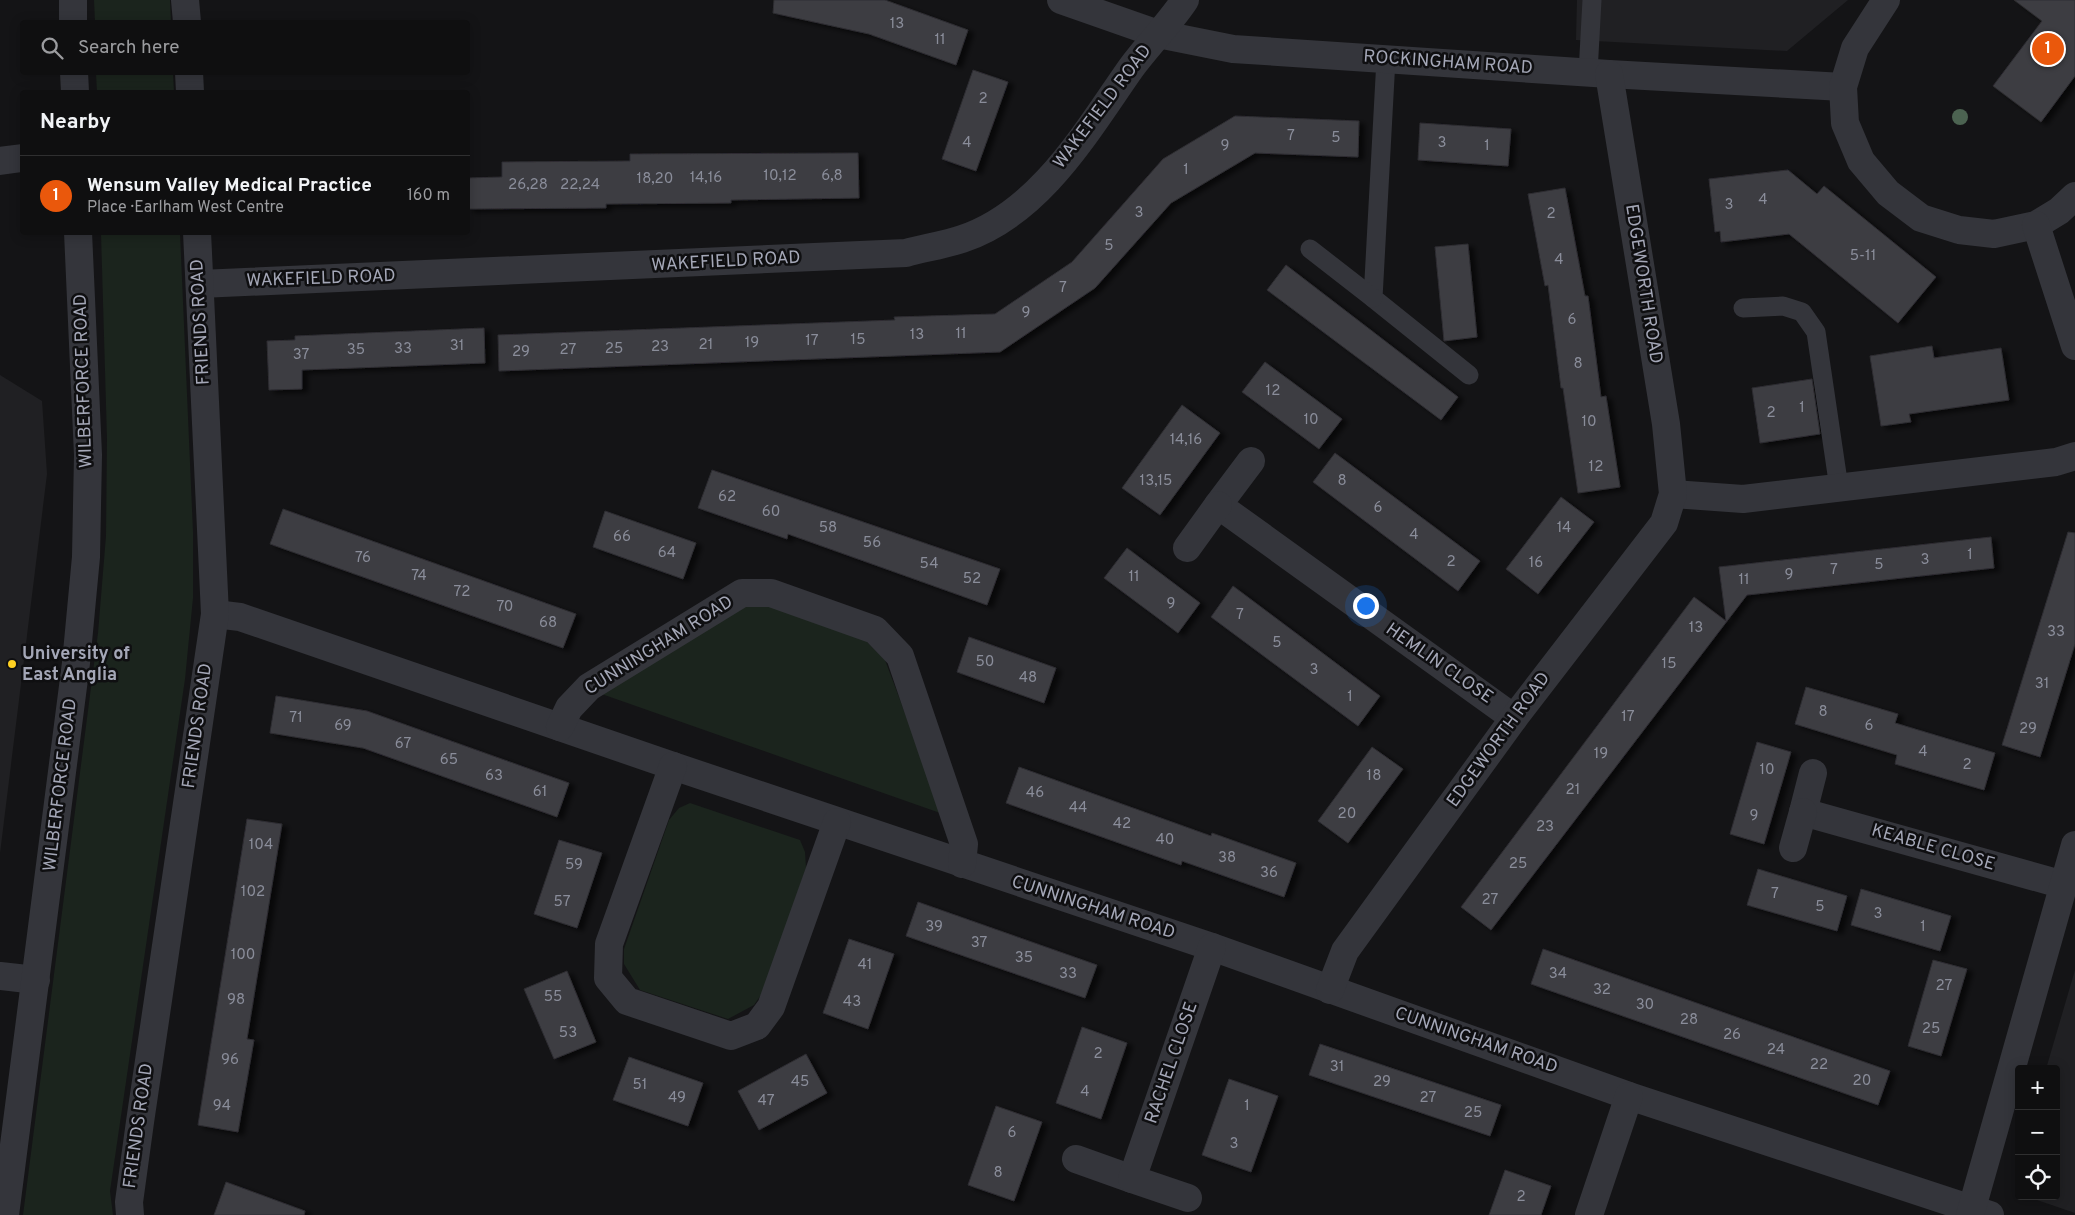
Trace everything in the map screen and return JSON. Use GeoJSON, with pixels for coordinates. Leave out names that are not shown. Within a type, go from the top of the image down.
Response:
{"type":"FeatureCollection","features":[{"type":"Feature","properties":{"kind":"street"},"geometry":{"type":"LineString","coordinates":[[73,0],[73,20]]}},
{"type":"Feature","properties":{"kind":"street"},"geometry":{"type":"LineString","coordinates":[[186,0],[187,20]]}},
{"type":"Feature","properties":{"kind":"street","name":"ROCKINGHAM ROAD"},"geometry":{"type":"LineString","coordinates":[[1061,0],[1158,34],[1233,49],[1843,87]]}},
{"type":"Feature","properties":{"kind":"street","name":"WAKEFIELD ROAD"},"geometry":{"type":"LineString","coordinates":[[200,284],[906,253],[963,239],[1004,218],[1039,190],[1083,135],[1144,50],[1174,18],[1185,0]]}},
{"type":"Feature","properties":{"kind":"street"},"geometry":{"type":"LineString","coordinates":[[1886,0],[1856,48],[1843,87],[1845,123],[1861,162],[1888,193],[1921,218],[1959,230],[1994,234],[2036,225],[2058,211],[2075,196]]}},
{"type":"Feature","properties":{"kind":"street","name":"EDGEWORTH ROAD"},"geometry":{"type":"LineString","coordinates":[[1330,990],[1345,952],[1514,718],[1664,523],[1673,494],[1666,424],[1598,73]]}},
{"type":"Feature","properties":{"kind":"street"},"geometry":{"type":"LineString","coordinates":[[74,75],[74,90]]}},
{"type":"Feature","properties":{"kind":"street"},"geometry":{"type":"LineString","coordinates":[[189,75],[190,90]]}},
{"type":"Feature","properties":{"kind":"street"},"geometry":{"type":"LineString","coordinates":[[0,161],[20,158]]}},
{"type":"Feature","properties":{"kind":"street"},"geometry":{"type":"LineString","coordinates":[[2036,225],[2075,346]]}},
{"type":"Feature","properties":{"kind":"street","name":"WILBERFORCE ROAD"},"geometry":{"type":"LineString","coordinates":[[5,1215],[76,663],[86,557],[88,455],[78,235]]}},
{"type":"Feature","properties":{"kind":"street","name":"FRIENDS ROAD"},"geometry":{"type":"LineString","coordinates":[[130,1215],[129,1202],[137,1140],[215,614],[197,235]]}},
{"type":"Feature","properties":{"kind":"street"},"geometry":{"type":"LineString","coordinates":[[1673,494],[1744,500],[2056,462],[2075,456]]}},
{"type":"Feature","properties":{"kind":"street"},"geometry":{"type":"LineString","coordinates":[[1187,548],[1251,461]]}},
{"type":"Feature","properties":{"kind":"street","name":"HEMLIN CLOSE"},"geometry":{"type":"LineString","coordinates":[[1218,506],[1514,718]]}},
{"type":"Feature","properties":{"kind":"street","name":"CUNNINGHAM ROAD"},"geometry":{"type":"LineString","coordinates":[[560,728],[569,708],[589,687],[742,594],[771,593],[875,630],[900,656],[964,844],[962,864]]}},
{"type":"Feature","properties":{"kind":"street","name":"CUNNINGHAM ROAD"},"geometry":{"type":"LineString","coordinates":[[215,614],[240,616],[560,728],[1212,948],[1629,1096],[1978,1213]]}},
{"type":"Feature","properties":{"kind":"street"},"geometry":{"type":"LineString","coordinates":[[673,766],[609,944],[608,978],[627,1000],[731,1036],[757,1026],[772,1007],[837,822]]}},
{"type":"Feature","properties":{"kind":"street"},"geometry":{"type":"LineString","coordinates":[[1793,848],[1813,773]]}},
{"type":"Feature","properties":{"kind":"street","name":"KEABLE CLOSE"},"geometry":{"type":"LineString","coordinates":[[1803,812],[2064,885]]}},
{"type":"Feature","properties":{"kind":"street"},"geometry":{"type":"LineString","coordinates":[[1978,1213],[2075,844]]}},
{"type":"Feature","properties":{"kind":"street","name":"RACHEL CLOSE"},"geometry":{"type":"LineString","coordinates":[[1132,1179],[1212,948]]}},
{"type":"Feature","properties":{"kind":"street"},"geometry":{"type":"LineString","coordinates":[[0,976],[36,980]]}},
{"type":"Feature","properties":{"kind":"street"},"geometry":{"type":"LineString","coordinates":[[1589,1215],[1629,1096]]}},
{"type":"Feature","properties":{"kind":"street"},"geometry":{"type":"LineString","coordinates":[[1076,1159],[1188,1198]]}},
{"type":"Feature","properties":{"kind":"lane"},"geometry":{"type":"LineString","coordinates":[[1592,0],[1598,73]]}},
{"type":"Feature","properties":{"kind":"lane"},"geometry":{"type":"LineString","coordinates":[[1373,298],[1386,59]]}},
{"type":"Feature","properties":{"kind":"lane"},"geometry":{"type":"LineString","coordinates":[[1310,249],[1469,375]]}},
{"type":"Feature","properties":{"kind":"lane"},"geometry":{"type":"LineString","coordinates":[[1742,308],[1784,306],[1802,312],[1816,332],[1839,488]]}},
{"type":"Feature","properties":{"kind":"shaded area"},"geometry":{"type":"Polygon","coordinates":[[[94,0],[170,0],[171,20],[95,20],[94,0]]]}},
{"type":"Feature","properties":{"kind":"shaded area"},"geometry":{"type":"Polygon","coordinates":[[[1577,0],[1848,0],[1787,51],[1576,40],[1577,0]]]}},
{"type":"Feature","properties":{"kind":"shaded area"},"geometry":{"type":"Polygon","coordinates":[[[96,75],[173,75],[174,90],[97,90],[96,75]]]}},
{"type":"Feature","properties":{"kind":"shaded area"},"geometry":{"type":"Polygon","coordinates":[[[101,235],[180,235],[193,532],[193,598],[185,679],[110,1191],[113,1215],[23,1215],[98,633],[106,536],[107,439],[101,235]]]}},
{"type":"Feature","properties":{"kind":"shaded area","name":"University of East Anglia"},"geometry":{"type":"Polygon","coordinates":[[[0,375],[42,401],[47,474],[0,853],[0,375]]]}},
{"type":"Feature","properties":{"kind":"shaded area"},"geometry":{"type":"Polygon","coordinates":[[[764,603],[865,640],[885,660],[943,814],[596,692],[736,608],[764,603]]]}},
{"type":"Feature","properties":{"kind":"shaded area"},"geometry":{"type":"Polygon","coordinates":[[[690,803],[800,840],[805,852],[806,868],[763,992],[754,1005],[728,1019],[640,990],[624,964],[624,949],[669,820],[679,808],[690,803]]]}},
{"type":"Feature","properties":{"kind":"shaded area"},"geometry":{"type":"Polygon","coordinates":[[[2075,970],[2075,1213],[2037,1200],[2060,1200],[2060,1065],[2047,1065],[2075,970]]]}},
{"type":"Feature","properties":{"kind":"building"},"geometry":{"type":"Polygon","coordinates":[[[774,0],[885,0],[968,30],[956,65],[869,34],[773,13],[774,0]]]}},
{"type":"Feature","properties":{"kind":"building"},"geometry":{"type":"Polygon","coordinates":[[[2014,0],[2075,0],[2075,76],[2041,122],[1993,86],[2042,21],[2014,0]]]}},
{"type":"Feature","properties":{"kind":"building"},"geometry":{"type":"Polygon","coordinates":[[[973,70],[1008,82],[976,171],[942,159],[973,70]]]}},
{"type":"Feature","properties":{"kind":"building"},"geometry":{"type":"Polygon","coordinates":[[[1235,116],[1359,121],[1358,157],[1255,153],[1171,203],[1095,288],[1000,352],[499,371],[498,335],[895,320],[894,317],[995,314],[1072,262],[1163,159],[1235,116]]]}},
{"type":"Feature","properties":{"kind":"building"},"geometry":{"type":"Polygon","coordinates":[[[1420,123],[1511,129],[1508,166],[1418,160],[1420,123]]]}},
{"type":"Feature","properties":{"kind":"building"},"geometry":{"type":"Polygon","coordinates":[[[858,153],[859,198],[731,200],[731,203],[606,204],[606,208],[470,209],[470,178],[502,177],[502,162],[630,161],[630,154],[858,153]]]}},
{"type":"Feature","properties":{"kind":"building"},"geometry":{"type":"Polygon","coordinates":[[[1788,170],[1817,194],[1824,186],[1936,277],[1898,323],[1789,234],[1721,242],[1720,231],[1715,232],[1709,179],[1788,170]]]}},
{"type":"Feature","properties":{"kind":"building"},"geometry":{"type":"Polygon","coordinates":[[[1565,188],[1585,296],[1588,296],[1601,397],[1606,396],[1620,487],[1578,493],[1563,388],[1561,388],[1548,285],[1545,286],[1528,194],[1565,188]]]}},
{"type":"Feature","properties":{"kind":"building"},"geometry":{"type":"Polygon","coordinates":[[[1468,244],[1477,337],[1444,341],[1435,247],[1468,244]]]}},
{"type":"Feature","properties":{"kind":"building"},"geometry":{"type":"Polygon","coordinates":[[[1286,265],[1458,397],[1441,420],[1267,290],[1286,265]]]}},
{"type":"Feature","properties":{"kind":"building"},"geometry":{"type":"Polygon","coordinates":[[[484,328],[485,363],[302,370],[302,389],[269,390],[267,341],[295,340],[295,336],[484,328]]]}},
{"type":"Feature","properties":{"kind":"building"},"geometry":{"type":"Polygon","coordinates":[[[1932,346],[1934,358],[2001,348],[2009,400],[1909,414],[1911,422],[1881,426],[1870,356],[1932,346]]]}},
{"type":"Feature","properties":{"kind":"building"},"geometry":{"type":"Polygon","coordinates":[[[1265,362],[1342,419],[1319,449],[1242,392],[1265,362]]]}},
{"type":"Feature","properties":{"kind":"building"},"geometry":{"type":"Polygon","coordinates":[[[1812,379],[1820,434],[1760,443],[1752,388],[1812,379]]]}},
{"type":"Feature","properties":{"kind":"building"},"geometry":{"type":"Polygon","coordinates":[[[1182,405],[1220,433],[1160,515],[1122,488],[1182,405]]]}},
{"type":"Feature","properties":{"kind":"building"},"geometry":{"type":"Polygon","coordinates":[[[1335,453],[1480,561],[1458,591],[1313,482],[1335,453]]]}},
{"type":"Feature","properties":{"kind":"building"},"geometry":{"type":"Polygon","coordinates":[[[712,470],[1000,569],[987,605],[788,534],[787,539],[698,508],[712,470]]]}},
{"type":"Feature","properties":{"kind":"building"},"geometry":{"type":"Polygon","coordinates":[[[1561,497],[1594,522],[1538,594],[1506,569],[1561,497]]]}},
{"type":"Feature","properties":{"kind":"building"},"geometry":{"type":"Polygon","coordinates":[[[283,509],[576,614],[563,648],[270,544],[283,509]]]}},
{"type":"Feature","properties":{"kind":"building"},"geometry":{"type":"Polygon","coordinates":[[[605,511],[696,543],[683,579],[593,547],[605,511]]]}},
{"type":"Feature","properties":{"kind":"building"},"geometry":{"type":"Polygon","coordinates":[[[2068,532],[2075,533],[2075,644],[2040,757],[2002,745],[2068,532]]]}},
{"type":"Feature","properties":{"kind":"building"},"geometry":{"type":"Polygon","coordinates":[[[1991,537],[1994,568],[1747,595],[1491,930],[1461,907],[1694,597],[1726,621],[1719,567],[1991,537]]]}},
{"type":"Feature","properties":{"kind":"building"},"geometry":{"type":"Polygon","coordinates":[[[1127,548],[1200,603],[1178,633],[1104,578],[1127,548]]]}},
{"type":"Feature","properties":{"kind":"building"},"geometry":{"type":"Polygon","coordinates":[[[1233,586],[1380,696],[1358,726],[1211,617],[1233,586]]]}},
{"type":"Feature","properties":{"kind":"building"},"geometry":{"type":"Polygon","coordinates":[[[969,637],[1056,668],[1044,703],[957,672],[969,637]]]}},
{"type":"Feature","properties":{"kind":"building"},"geometry":{"type":"Polygon","coordinates":[[[1806,687],[1898,714],[1895,723],[1995,753],[1984,790],[1895,764],[1897,755],[1795,724],[1806,687]]]}},
{"type":"Feature","properties":{"kind":"building"},"geometry":{"type":"Polygon","coordinates":[[[276,696],[367,711],[569,783],[557,817],[363,748],[270,733],[276,696]]]}},
{"type":"Feature","properties":{"kind":"building"},"geometry":{"type":"Polygon","coordinates":[[[1757,742],[1791,752],[1764,844],[1730,834],[1757,742]]]}},
{"type":"Feature","properties":{"kind":"building"},"geometry":{"type":"Polygon","coordinates":[[[1372,747],[1403,769],[1348,843],[1318,821],[1372,747]]]}},
{"type":"Feature","properties":{"kind":"building"},"geometry":{"type":"Polygon","coordinates":[[[1019,767],[1211,836],[1212,833],[1296,863],[1284,897],[1182,861],[1181,865],[1006,803],[1019,767]]]}},
{"type":"Feature","properties":{"kind":"building"},"geometry":{"type":"Polygon","coordinates":[[[247,819],[282,824],[247,1039],[254,1040],[238,1132],[198,1125],[247,819]]]}},
{"type":"Feature","properties":{"kind":"building"},"geometry":{"type":"Polygon","coordinates":[[[559,840],[602,853],[577,928],[534,914],[559,840]]]}},
{"type":"Feature","properties":{"kind":"building"},"geometry":{"type":"Polygon","coordinates":[[[1758,869],[1847,896],[1837,931],[1747,905],[1758,869]]]}},
{"type":"Feature","properties":{"kind":"building"},"geometry":{"type":"Polygon","coordinates":[[[1861,889],[1951,916],[1940,951],[1851,925],[1861,889]]]}},
{"type":"Feature","properties":{"kind":"building"},"geometry":{"type":"Polygon","coordinates":[[[918,902],[1097,965],[1085,998],[906,936],[918,902]]]}},
{"type":"Feature","properties":{"kind":"building"},"geometry":{"type":"Polygon","coordinates":[[[849,939],[894,954],[868,1029],[823,1013],[849,939]]]}},
{"type":"Feature","properties":{"kind":"building"},"geometry":{"type":"Polygon","coordinates":[[[1543,949],[1890,1071],[1878,1105],[1531,984],[1543,949]]]}},
{"type":"Feature","properties":{"kind":"building"},"geometry":{"type":"Polygon","coordinates":[[[1933,960],[1967,969],[1941,1056],[1908,1046],[1933,960]]]}},
{"type":"Feature","properties":{"kind":"building"},"geometry":{"type":"Polygon","coordinates":[[[567,971],[596,1042],[554,1059],[524,989],[567,971]]]}},
{"type":"Feature","properties":{"kind":"building"},"geometry":{"type":"Polygon","coordinates":[[[1082,1027],[1127,1043],[1101,1119],[1056,1103],[1082,1027]]]}},
{"type":"Feature","properties":{"kind":"building"},"geometry":{"type":"Polygon","coordinates":[[[1320,1044],[1501,1105],[1490,1136],[1309,1075],[1320,1044]]]}},
{"type":"Feature","properties":{"kind":"building"},"geometry":{"type":"Polygon","coordinates":[[[806,1054],[827,1093],[759,1130],[738,1091],[806,1054]]]}},
{"type":"Feature","properties":{"kind":"building"},"geometry":{"type":"Polygon","coordinates":[[[629,1057],[703,1083],[688,1126],[613,1100],[629,1057]]]}},
{"type":"Feature","properties":{"kind":"building"},"geometry":{"type":"Polygon","coordinates":[[[1229,1079],[1278,1096],[1251,1172],[1202,1155],[1229,1079]]]}},
{"type":"Feature","properties":{"kind":"building"},"geometry":{"type":"Polygon","coordinates":[[[996,1106],[1042,1122],[1014,1201],[968,1185],[996,1106]]]}},
{"type":"Feature","properties":{"kind":"building"},"geometry":{"type":"Polygon","coordinates":[[[1505,1170],[1551,1186],[1541,1215],[1489,1215],[1505,1170]]]}},
{"type":"Feature","properties":{"kind":"building"},"geometry":{"type":"Polygon","coordinates":[[[226,1182],[305,1211],[304,1215],[214,1215],[226,1182]]]}},
{"type":"Feature","properties":{"kind":"place","name":"Wensum Valley Medical Practice"},"geometry":{"type":"Point","coordinates":[2048,49]}},
{"type":"Feature","properties":{"kind":"place","name":"University of East Anglia"},"geometry":{"type":"Point","coordinates":[12,664]}}]}
